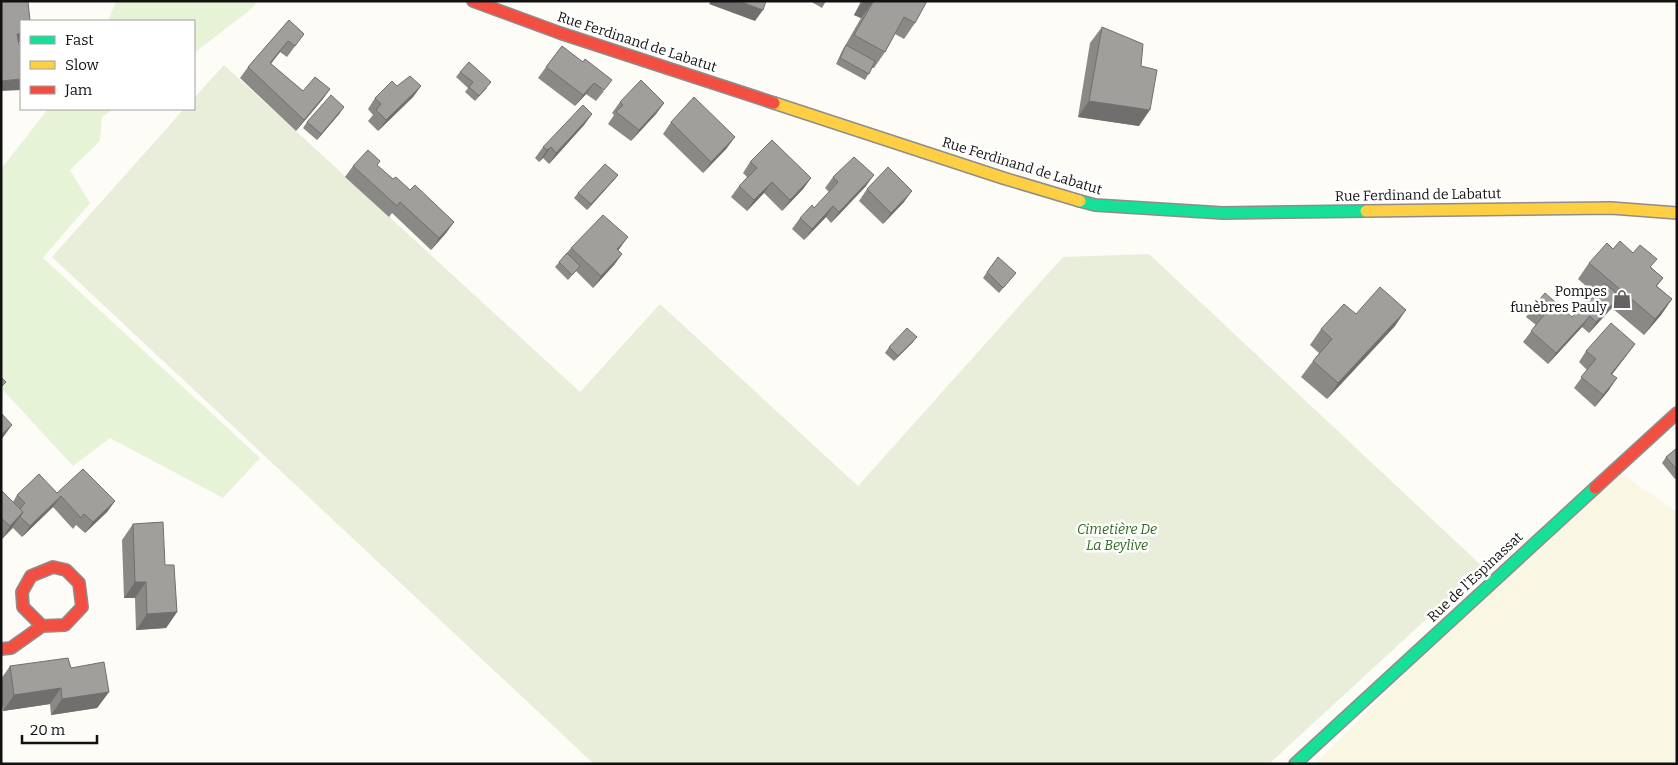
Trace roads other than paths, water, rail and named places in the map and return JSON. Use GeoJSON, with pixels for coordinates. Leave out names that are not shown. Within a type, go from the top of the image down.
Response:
{"type":"FeatureCollection","features":[{"type":"Feature","properties":{"kind":"street","name":"Rue Ferdinand de Labatut"},"geometry":{"type":"LineString","coordinates":[[473,1],[560,33],[1003,178],[1095,206],[1223,213],[1611,208],[1677,212]]}},
{"type":"Feature","properties":{"kind":"street","name":"Rue de l'Espinassat"},"geometry":{"type":"LineString","coordinates":[[1295,764],[1677,413]]}},
{"type":"Feature","properties":{"kind":"street"},"geometry":{"type":"LineString","coordinates":[[1,649],[11,648],[42,626],[65,626],[82,607],[79,583],[66,570],[53,567],[31,576],[22,592],[23,607],[42,626]]}},
{"type":"Feature","properties":{"kind":"place","name":"Pompes funèbres Pauly"},"geometry":{"type":"Point","coordinates":[1622,299]}},
{"type":"Feature","properties":{"kind":"park label","name":"Cimetière De La Beylive"},"geometry":{"type":"Point","coordinates":[1117,538]}}]}
